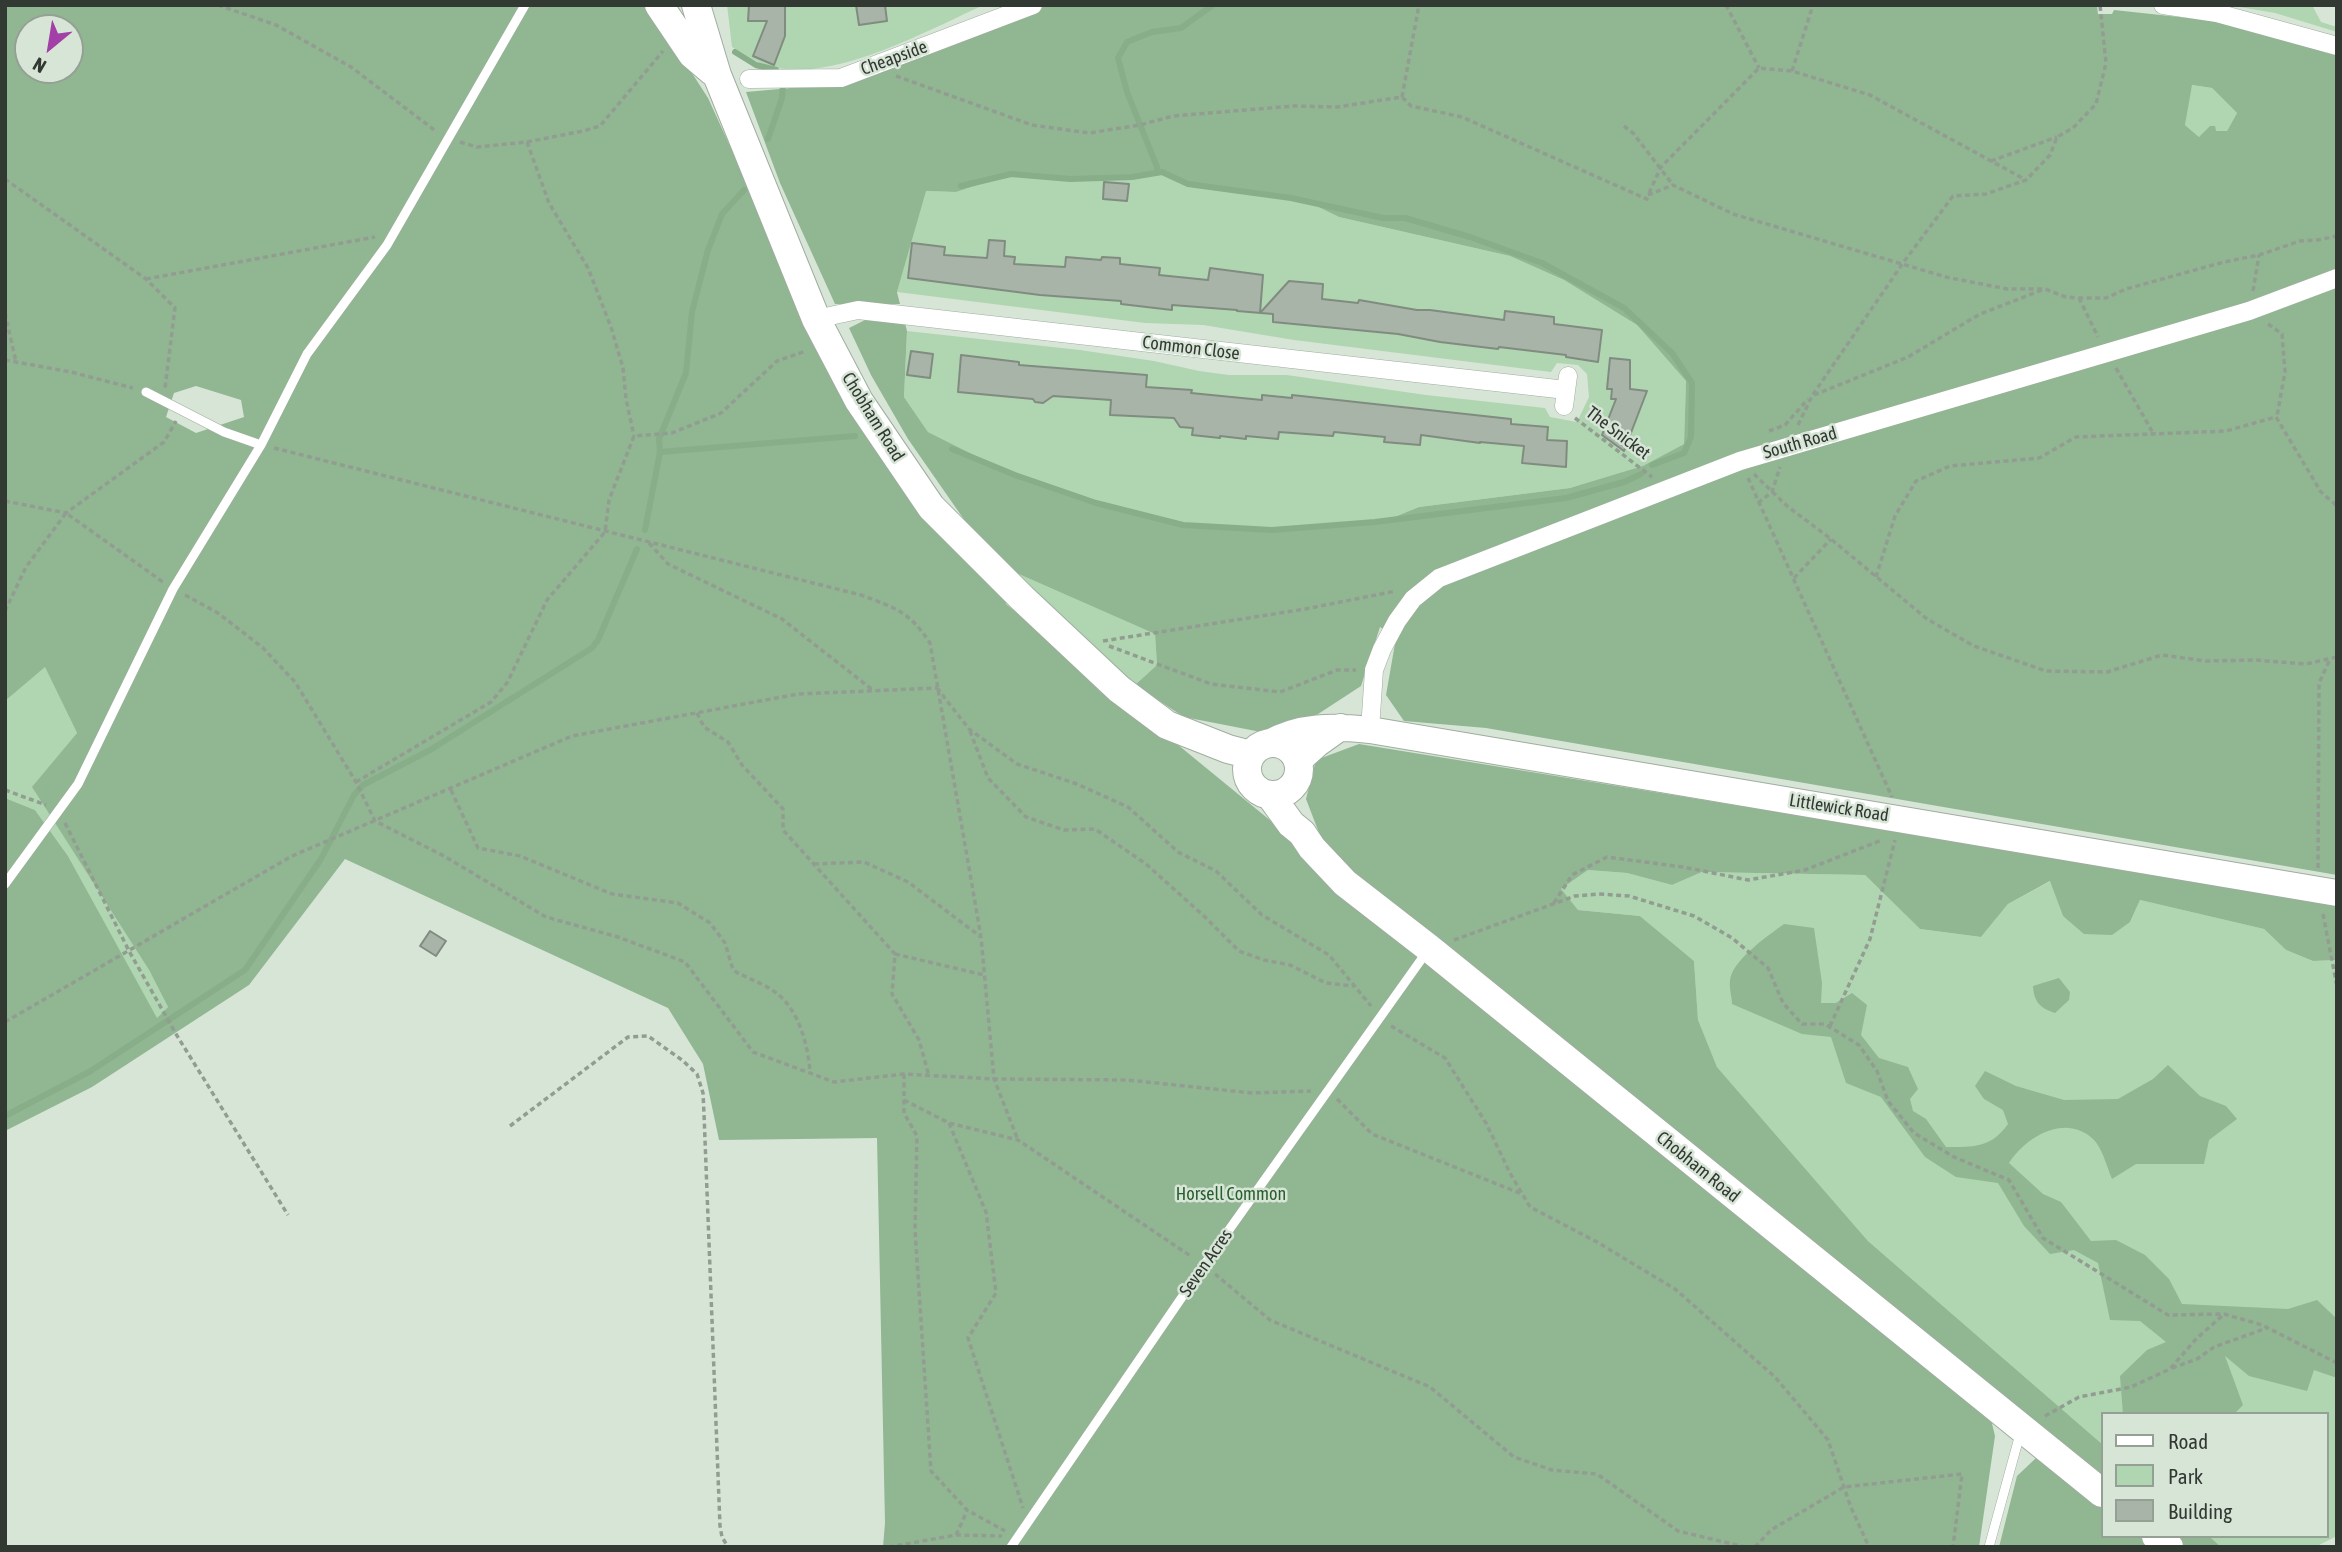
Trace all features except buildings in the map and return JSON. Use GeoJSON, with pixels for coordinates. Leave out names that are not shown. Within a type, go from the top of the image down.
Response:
{"type":"FeatureCollection","features":[{"type":"Feature","properties":{"kind":"main road"},"geometry":{"type":"LineString","coordinates":[[659,5],[692,54],[717,75]]}},
{"type":"Feature","properties":{"kind":"main road","name":"Chobham Road"},"geometry":{"type":"LineString","coordinates":[[696,5],[717,75],[822,330],[859,401],[931,508],[1119,689],[1260,789],[1345,883],[2100,1491]]}},
{"type":"Feature","properties":{"kind":"main road","name":"Chobham Road"},"geometry":{"type":"LineString","coordinates":[[1186,734],[1259,749]]}},
{"type":"Feature","properties":{"kind":"main road"},"geometry":{"type":"LineString","coordinates":[[1285,746],[1294,753],[1297,771],[1284,793],[1260,789],[1248,774],[1248,763],[1259,749],[1285,746]]}},
{"type":"Feature","properties":{"kind":"main road","name":"Chobham Road"},"geometry":{"type":"LineString","coordinates":[[1297,771],[1296,798],[1302,833]]}},
{"type":"Feature","properties":{"kind":"street","name":"Cheapside"},"geometry":{"type":"LineString","coordinates":[[749,79],[841,78],[1033,5]]}},
{"type":"Feature","properties":{"kind":"street"},"geometry":{"type":"LineString","coordinates":[[2163,5],[2217,13],[2337,46]]}},
{"type":"Feature","properties":{"kind":"street","name":"South Road"},"geometry":{"type":"LineString","coordinates":[[1370,730],[1374,670],[1397,621],[1413,599],[1439,578],[1740,461],[2249,311],[2337,278]]}},
{"type":"Feature","properties":{"kind":"street","name":"Common Close"},"geometry":{"type":"LineString","coordinates":[[822,330],[858,310],[1566,391]]}},
{"type":"Feature","properties":{"kind":"street"},"geometry":{"type":"LineString","coordinates":[[1297,771],[1317,744],[1341,727]]}},
{"type":"Feature","properties":{"kind":"street","name":"Littlewick Road"},"geometry":{"type":"LineString","coordinates":[[1259,749],[1279,737],[1311,728],[1370,730],[2327,892]]}},
{"type":"Feature","properties":{"kind":"lane"},"geometry":{"type":"LineString","coordinates":[[5,884],[78,784],[173,589],[261,445],[307,354],[393,234],[525,5]]}},
{"type":"Feature","properties":{"kind":"lane"},"geometry":{"type":"LineString","coordinates":[[146,392],[224,432],[261,445]]}},
{"type":"Feature","properties":{"kind":"lane","name":"Seven Acres"},"geometry":{"type":"LineString","coordinates":[[1011,1547],[1204,1265],[1430,949]]}},
{"type":"Feature","properties":{"kind":"lane"},"geometry":{"type":"LineString","coordinates":[[1989,1547],[2021,1428]]}},
{"type":"Feature","properties":{"kind":"path"},"geometry":{"type":"LineString","coordinates":[[218,5],[276,25],[351,67],[447,139],[477,147],[527,142],[600,126],[678,34]]}},
{"type":"Feature","properties":{"kind":"path"},"geometry":{"type":"LineString","coordinates":[[1402,97],[1419,5]]}},
{"type":"Feature","properties":{"kind":"path"},"geometry":{"type":"LineString","coordinates":[[1726,5],[1759,68]]}},
{"type":"Feature","properties":{"kind":"path"},"geometry":{"type":"LineString","coordinates":[[1792,71],[1814,5]]}},
{"type":"Feature","properties":{"kind":"path"},"geometry":{"type":"LineString","coordinates":[[1992,161],[2057,137],[2073,128],[2095,104],[2106,63],[2100,5]]}},
{"type":"Feature","properties":{"kind":"path"},"geometry":{"type":"LineString","coordinates":[[885,62],[888,72],[913,84],[1032,125],[1089,133],[1140,125],[1172,116],[1294,106],[1337,107],[1402,97]]}},
{"type":"Feature","properties":{"kind":"path"},"geometry":{"type":"LineString","coordinates":[[1759,68],[1792,71],[1870,95],[2026,180]]}},
{"type":"Feature","properties":{"kind":"path"},"geometry":{"type":"LineString","coordinates":[[1673,185],[1648,195],[1661,167],[1759,68]]}},
{"type":"Feature","properties":{"kind":"path"},"geometry":{"type":"LineString","coordinates":[[1402,97],[1411,106],[1462,117],[1650,200]]}},
{"type":"Feature","properties":{"kind":"path"},"geometry":{"type":"LineString","coordinates":[[1624,126],[1633,133],[1673,185],[1733,214],[1946,277],[2007,289],[2045,289],[2066,297],[2106,298],[2126,289],[2224,261],[2259,255],[2300,241],[2337,236]]}},
{"type":"Feature","properties":{"kind":"path"},"geometry":{"type":"LineString","coordinates":[[1760,435],[1785,425],[1811,396],[1953,196],[1986,194],[2026,180],[2050,155],[2057,137]]}},
{"type":"Feature","properties":{"kind":"path"},"geometry":{"type":"LineString","coordinates":[[356,782],[491,702],[508,683],[547,600],[606,533],[608,500],[634,436],[623,368],[611,327],[588,268],[549,204],[527,142]]}},
{"type":"Feature","properties":{"kind":"path"},"geometry":{"type":"LineString","coordinates":[[5,179],[146,279],[175,308],[164,400]]}},
{"type":"Feature","properties":{"kind":"path"},"geometry":{"type":"LineString","coordinates":[[146,279],[393,234]]}},
{"type":"Feature","properties":{"kind":"path"},"geometry":{"type":"LineString","coordinates":[[2259,255],[2249,311],[2282,334],[2285,372],[2276,417],[2321,492],[2337,506]]}},
{"type":"Feature","properties":{"kind":"path"},"geometry":{"type":"LineString","coordinates":[[1787,447],[1811,396],[1908,357],[1980,314],[2045,289]]}},
{"type":"Feature","properties":{"kind":"path"},"geometry":{"type":"LineString","coordinates":[[5,313],[16,362]]}},
{"type":"Feature","properties":{"kind":"path"},"geometry":{"type":"LineString","coordinates":[[634,436],[672,433],[721,413],[777,361],[822,330]]}},
{"type":"Feature","properties":{"kind":"path"},"geometry":{"type":"LineString","coordinates":[[5,360],[71,372],[146,392]]}},
{"type":"Feature","properties":{"kind":"path","name":"The Snicket"},"geometry":{"type":"LineString","coordinates":[[1566,391],[1577,422],[1654,478]]}},
{"type":"Feature","properties":{"kind":"path"},"geometry":{"type":"LineString","coordinates":[[5,611],[26,566],[66,513],[164,442],[182,410]]}},
{"type":"Feature","properties":{"kind":"path"},"geometry":{"type":"LineString","coordinates":[[1876,577],[1895,516],[1916,481],[1950,466],[2039,458],[2076,437],[2226,431],[2276,417]]}},
{"type":"Feature","properties":{"kind":"path"},"geometry":{"type":"LineString","coordinates":[[261,445],[861,595],[895,608],[917,623],[930,643],[981,937],[994,1079],[1018,1140]]}},
{"type":"Feature","properties":{"kind":"path"},"geometry":{"type":"LineString","coordinates":[[1740,461],[1787,506],[1927,619],[1974,646],[2046,671],[2107,672],[2162,655],[2206,661],[2255,660],[2306,664],[2337,657]]}},
{"type":"Feature","properties":{"kind":"path"},"geometry":{"type":"LineString","coordinates":[[1740,461],[1902,819]]}},
{"type":"Feature","properties":{"kind":"path"},"geometry":{"type":"LineString","coordinates":[[1758,503],[1772,492]]}},
{"type":"Feature","properties":{"kind":"path"},"geometry":{"type":"LineString","coordinates":[[5,501],[66,513],[173,589],[218,612],[271,656],[295,682],[356,782],[375,821],[444,856],[546,917],[618,937],[685,962],[753,1052],[834,1082],[905,1074],[994,1079],[1127,1080],[1252,1093],[1328,1090],[1373,1134],[1522,1194]]}},
{"type":"Feature","properties":{"kind":"path"},"geometry":{"type":"LineString","coordinates":[[1793,579],[1831,539]]}},
{"type":"Feature","properties":{"kind":"path"},"geometry":{"type":"LineString","coordinates":[[647,541],[668,564],[782,619],[874,691]]}},
{"type":"Feature","properties":{"kind":"path"},"geometry":{"type":"LineString","coordinates":[[1374,670],[1337,670],[1280,692],[1211,684],[1097,642],[1305,609],[1431,584]]}},
{"type":"Feature","properties":{"kind":"path"},"geometry":{"type":"LineString","coordinates":[[2330,659],[2319,683],[2327,892],[2337,986]]}},
{"type":"Feature","properties":{"kind":"path"},"geometry":{"type":"LineString","coordinates":[[5,1022],[292,856],[572,736],[798,694],[937,688]]}},
{"type":"Feature","properties":{"kind":"path"},"geometry":{"type":"LineString","coordinates":[[937,688],[970,729],[1017,764],[1077,784],[1128,807],[1178,852],[1216,871],[1262,915],[1329,955],[1354,987],[1394,1028],[1444,1058],[1486,1123],[1530,1207],[1597,1242],[1675,1289],[1774,1377],[1828,1440],[1869,1547]]}},
{"type":"Feature","properties":{"kind":"path"},"geometry":{"type":"LineString","coordinates":[[697,713],[704,727],[728,742],[742,765],[783,809],[783,830],[895,954],[984,975]]}},
{"type":"Feature","properties":{"kind":"path"},"geometry":{"type":"LineString","coordinates":[[970,729],[988,778],[1026,817],[1064,830],[1096,829],[1146,864],[1239,951],[1290,965],[1326,982],[1354,987]]}},
{"type":"Feature","properties":{"kind":"path"},"geometry":{"type":"LineString","coordinates":[[450,789],[478,848],[520,856],[612,894],[678,903],[710,923],[725,943],[733,970],[774,990],[796,1016],[809,1049],[810,1072]]}},
{"type":"Feature","properties":{"kind":"path"},"geometry":{"type":"LineString","coordinates":[[5,790],[59,810],[129,951],[163,1012],[288,1215]]}},
{"type":"Feature","properties":{"kind":"path"},"geometry":{"type":"LineString","coordinates":[[1552,904],[1572,875],[1608,857],[1683,867],[1748,880],[1805,870],[1897,835],[1870,939],[1829,1027]]}},
{"type":"Feature","properties":{"kind":"path"},"geometry":{"type":"LineString","coordinates":[[813,864],[864,862],[908,883],[981,937]]}},
{"type":"Feature","properties":{"kind":"path"},"geometry":{"type":"LineString","coordinates":[[1430,949],[1575,896],[1629,896],[1694,916],[1732,938],[1768,968],[1783,1003],[1802,1024],[1825,1024],[1859,1045],[1877,1072],[1888,1101],[1914,1133],[1954,1157],[2009,1180],[2043,1238],[2168,1314],[2224,1314],[2268,1328],[2337,1363]]}},
{"type":"Feature","properties":{"kind":"path"},"geometry":{"type":"LineString","coordinates":[[895,954],[892,994],[919,1040],[929,1076]]}},
{"type":"Feature","properties":{"kind":"path"},"geometry":{"type":"LineString","coordinates":[[510,1126],[628,1037],[648,1036],[697,1074],[703,1093],[720,1526],[728,1547]]}},
{"type":"Feature","properties":{"kind":"path"},"geometry":{"type":"LineString","coordinates":[[905,1074],[904,1113],[917,1136],[915,1230],[930,1471],[967,1510],[1018,1537]]}},
{"type":"Feature","properties":{"kind":"path"},"geometry":{"type":"LineString","coordinates":[[904,1100],[949,1123],[1018,1140],[1204,1265],[1270,1320],[1430,1387],[1514,1457],[1552,1470],[1597,1474],[1678,1531],[1745,1547]]}},
{"type":"Feature","properties":{"kind":"path"},"geometry":{"type":"LineString","coordinates":[[949,1123],[986,1212],[996,1293],[968,1338],[1027,1523]]}},
{"type":"Feature","properties":{"kind":"path"},"geometry":{"type":"LineString","coordinates":[[2170,1369],[2196,1339],[2224,1314]]}},
{"type":"Feature","properties":{"kind":"path"},"geometry":{"type":"LineString","coordinates":[[2021,1428],[2079,1397],[2131,1387],[2197,1359],[2214,1347],[2268,1328]]}},
{"type":"Feature","properties":{"kind":"path"},"geometry":{"type":"LineString","coordinates":[[1755,1547],[1771,1530],[1844,1487],[1962,1474],[1952,1547]]}},
{"type":"Feature","properties":{"kind":"path"},"geometry":{"type":"LineString","coordinates":[[956,1535],[967,1510]]}},
{"type":"Feature","properties":{"kind":"path"},"geometry":{"type":"LineString","coordinates":[[889,1547],[956,1535],[1018,1537]]}},
{"type":"Feature","properties":{"kind":"green space","name":"Horsell Common"},"geometry":{"type":"Polygon","coordinates":[[[5,5],[648,5],[708,98],[830,365],[1007,596],[1006,604],[1299,844],[1321,838],[1306,799],[1316,760],[1359,744],[2337,903],[2337,960],[2313,961],[2286,950],[2264,929],[2140,900],[2130,922],[2112,935],[2084,934],[2063,916],[2050,881],[2008,904],[1981,937],[1920,929],[1865,875],[1702,872],[1672,885],[1627,873],[1588,870],[1561,889],[1578,910],[1640,916],[1694,961],[1698,1020],[1717,1067],[1868,1241],[2100,1442],[2100,1484],[1873,1323],[1931,1373],[1954,1383],[1989,1411],[1995,1436],[1979,1547],[883,1547],[885,1523],[877,1138],[719,1140],[703,1064],[668,1008],[345,859],[249,985],[92,1087],[5,1131],[5,798],[35,810],[68,856],[157,1018],[168,1007],[149,970],[32,787],[77,733],[45,667],[5,701],[5,5]],[[196,386],[174,393],[166,417],[196,433],[244,417],[241,400],[196,386]]]}},
{"type":"Feature","properties":{"kind":"green space"},"geometry":{"type":"Polygon","coordinates":[[[727,5],[984,5],[877,53],[818,68],[791,70],[765,65],[732,47],[727,5]]]}},
{"type":"Feature","properties":{"kind":"green space"},"geometry":{"type":"Polygon","coordinates":[[[1048,5],[2090,5],[2097,6],[2098,14],[2112,14],[2114,10],[2216,21],[2337,52],[2337,875],[1486,728],[1404,721],[1386,695],[1396,638],[1380,627],[1361,686],[1312,718],[1261,732],[1184,717],[1135,685],[1157,665],[1155,634],[1012,571],[972,531],[908,439],[871,375],[849,328],[867,319],[904,319],[907,331],[904,397],[928,432],[1012,474],[1098,503],[1183,525],[1269,530],[1387,520],[1419,507],[1570,488],[1643,466],[1684,444],[1686,381],[1637,325],[1564,280],[1510,256],[1339,217],[1308,202],[1188,184],[1162,172],[1132,177],[1070,179],[1011,174],[956,192],[926,191],[897,292],[900,304],[835,304],[780,183],[746,92],[835,84],[1048,5]],[[2192,85],[2185,125],[2199,137],[2210,126],[2215,126],[2216,131],[2227,131],[2237,113],[2212,88],[2192,85]]]}},
{"type":"Feature","properties":{"kind":"green space"},"geometry":{"type":"Polygon","coordinates":[[[2228,5],[2312,5],[2321,22],[2337,27],[2337,32],[2275,13],[2228,5]]]}},
{"type":"Feature","properties":{"kind":"green space"},"geometry":{"type":"Polygon","coordinates":[[[2191,85],[2212,88],[2237,113],[2227,131],[2215,131],[2199,137],[2185,125],[2191,85]]]}},
{"type":"Feature","properties":{"kind":"green space"},"geometry":{"type":"Polygon","coordinates":[[[1162,172],[1188,184],[1308,202],[1339,217],[1510,256],[1564,280],[1637,325],[1686,381],[1684,444],[1637,470],[1570,488],[1419,507],[1387,520],[1269,530],[1183,525],[1098,503],[1012,474],[928,432],[904,397],[907,331],[1080,350],[1229,375],[1287,375],[1426,395],[1545,408],[1550,417],[1577,422],[1589,397],[1587,374],[1578,365],[1557,363],[1551,372],[1294,340],[1203,325],[1145,323],[897,292],[925,191],[956,192],[1011,174],[1070,179],[1132,177],[1162,172]]]}},
{"type":"Feature","properties":{"kind":"green space"},"geometry":{"type":"Polygon","coordinates":[[[1019,574],[1155,634],[1157,665],[1135,685],[1019,574]]]}},
{"type":"Feature","properties":{"kind":"green space"},"geometry":{"type":"Polygon","coordinates":[[[45,666],[77,733],[33,788],[149,970],[168,1007],[157,1019],[68,856],[35,810],[5,798],[5,701],[45,666]]]}},
{"type":"Feature","properties":{"kind":"green space"},"geometry":{"type":"Polygon","coordinates":[[[1588,870],[1627,873],[1672,885],[1702,872],[1865,875],[1920,929],[1981,937],[2008,904],[2051,881],[2063,916],[2130,922],[2140,900],[2264,929],[2286,950],[2313,961],[2337,960],[2337,1536],[2315,1547],[2221,1547],[2211,1538],[2328,1538],[2328,1412],[2100,1412],[2100,1442],[1868,1241],[1717,1067],[1698,1021],[1694,961],[1640,916],[1578,910],[1560,890],[1588,870]]]}},
{"type":"Feature","properties":{"kind":"green space"},"geometry":{"type":"Polygon","coordinates":[[[1784,924],[1814,928],[1822,983],[1821,1003],[1836,1003],[1852,993],[1867,1005],[1861,1035],[1879,1058],[1908,1067],[1918,1089],[1910,1099],[1913,1111],[1926,1119],[1946,1147],[1981,1145],[1995,1138],[2008,1124],[2003,1110],[1984,1099],[1975,1086],[1985,1071],[2016,1086],[2064,1100],[2118,1099],[2153,1079],[2168,1065],[2200,1096],[2226,1106],[2237,1119],[2209,1140],[2204,1164],[2136,1164],[2112,1179],[2102,1152],[2093,1139],[2070,1128],[2059,1128],[2036,1137],[2016,1153],[2009,1163],[2043,1194],[2061,1202],[2091,1241],[2116,1240],[2145,1255],[2169,1279],[2182,1304],[2288,1309],[2317,1300],[2337,1319],[2337,1378],[2314,1370],[2307,1391],[2249,1376],[2225,1356],[2243,1405],[2236,1412],[2123,1412],[2120,1376],[2147,1350],[2166,1342],[2140,1321],[2110,1320],[2098,1263],[2074,1250],[2050,1254],[2024,1226],[1998,1183],[1956,1177],[1925,1157],[1881,1097],[1846,1083],[1831,1037],[1802,1034],[1732,1004],[1732,973],[1752,949],[1784,924]]]}},
{"type":"Feature","properties":{"kind":"green space"},"geometry":{"type":"Polygon","coordinates":[[[2059,978],[2070,992],[2069,1000],[2055,1013],[2039,1004],[2033,986],[2059,978]]]}},
{"type":"Feature","properties":{"kind":"green space"},"geometry":{"type":"Polygon","coordinates":[[[2036,1458],[2100,1507],[2100,1538],[2211,1538],[2221,1547],[1999,1547],[2017,1476],[2036,1458]]]}},
{"type":"Feature","properties":{"kind":"waterway"},"geometry":{"type":"LineString","coordinates":[[1157,173],[1127,92],[1118,58],[1127,42],[1152,32],[1181,28],[1213,5]]}},
{"type":"Feature","properties":{"kind":"waterway"},"geometry":{"type":"LineString","coordinates":[[735,52],[756,65],[776,70]]}},
{"type":"Feature","properties":{"kind":"waterway"},"geometry":{"type":"LineString","coordinates":[[768,139],[782,98],[783,84]]}},
{"type":"Feature","properties":{"kind":"waterway"},"geometry":{"type":"LineString","coordinates":[[961,186],[1011,174],[1070,179],[1132,177],[1162,172],[1188,184],[1291,198],[1383,218],[1405,218],[1470,237],[1542,263],[1624,308],[1672,353],[1692,383],[1691,437],[1684,453],[1652,465]]}},
{"type":"Feature","properties":{"kind":"waterway"},"geometry":{"type":"LineString","coordinates":[[645,530],[660,452],[659,439],[686,373],[692,312],[708,250],[722,214],[744,190]]}},
{"type":"Feature","properties":{"kind":"waterway"},"geometry":{"type":"LineString","coordinates":[[660,452],[855,436]]}},
{"type":"Feature","properties":{"kind":"waterway"},"geometry":{"type":"LineString","coordinates":[[952,449],[1015,475],[1096,503],[1183,525],[1272,530],[1375,522],[1566,498],[1624,482],[1641,474]]}},
{"type":"Feature","properties":{"kind":"waterway"},"geometry":{"type":"LineString","coordinates":[[5,1116],[89,1072],[245,970],[321,859],[354,795],[363,785],[430,750],[592,648],[598,640],[637,549]]}}]}
